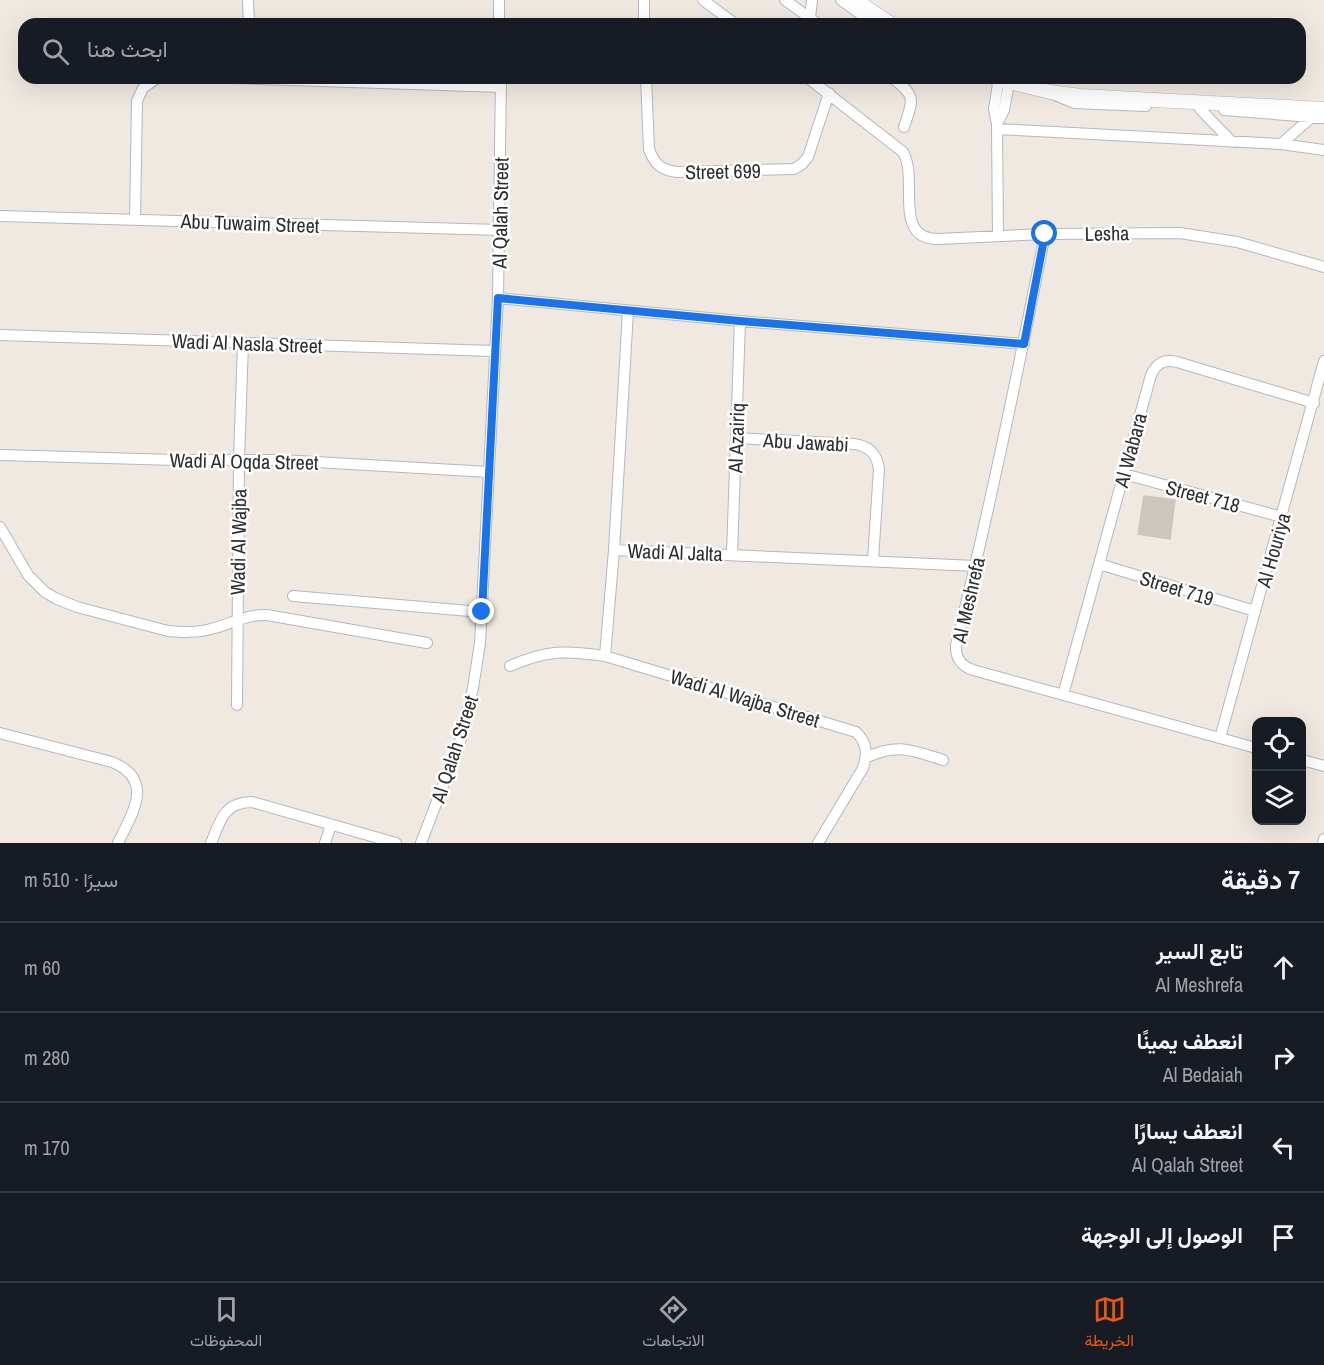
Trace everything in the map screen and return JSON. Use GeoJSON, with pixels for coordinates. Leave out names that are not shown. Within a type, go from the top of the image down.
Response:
{"type":"FeatureCollection","features":[{"type":"Feature","properties":{"kind":"street"},"geometry":{"type":"LineString","coordinates":[[248,0],[249,18]]}},
{"type":"Feature","properties":{"kind":"street"},"geometry":{"type":"LineString","coordinates":[[499,0],[499,18]]}},
{"type":"Feature","properties":{"kind":"street"},"geometry":{"type":"LineString","coordinates":[[644,0],[644,18]]}},
{"type":"Feature","properties":{"kind":"street"},"geometry":{"type":"LineString","coordinates":[[703,0],[727,18]]}},
{"type":"Feature","properties":{"kind":"street"},"geometry":{"type":"LineString","coordinates":[[717,11],[725,0]]}},
{"type":"Feature","properties":{"kind":"street"},"geometry":{"type":"LineString","coordinates":[[785,0],[810,18]]}},
{"type":"Feature","properties":{"kind":"street"},"geometry":{"type":"LineString","coordinates":[[812,0],[814,18]]}},
{"type":"Feature","properties":{"kind":"street"},"geometry":{"type":"LineString","coordinates":[[841,0],[866,18]]}},
{"type":"Feature","properties":{"kind":"street"},"geometry":{"type":"LineString","coordinates":[[855,0],[882,18]]}},
{"type":"Feature","properties":{"kind":"street"},"geometry":{"type":"LineString","coordinates":[[867,0],[893,18]]}},
{"type":"Feature","properties":{"kind":"street"},"geometry":{"type":"LineString","coordinates":[[135,220],[137,101],[143,88],[149,84]]}},
{"type":"Feature","properties":{"kind":"street","name":"Al Qalah Street"},"geometry":{"type":"LineString","coordinates":[[421,843],[462,736],[476,672],[482,612],[498,298],[501,84]]}},
{"type":"Feature","properties":{"kind":"street","name":"Street 699"},"geometry":{"type":"LineString","coordinates":[[646,84],[649,149],[652,159],[666,171],[676,172],[794,169],[808,157],[829,93]]}},
{"type":"Feature","properties":{"kind":"street"},"geometry":{"type":"LineString","coordinates":[[816,84],[903,152],[909,167],[911,224],[915,231],[929,239],[998,236],[997,126],[994,109],[1001,84]]}},
{"type":"Feature","properties":{"kind":"street"},"geometry":{"type":"LineString","coordinates":[[900,84],[911,95],[910,108],[904,127]]}},
{"type":"Feature","properties":{"kind":"street"},"geometry":{"type":"LineString","coordinates":[[1020,84],[1050,92],[1080,96],[1320,114]]}},
{"type":"Feature","properties":{"kind":"street"},"geometry":{"type":"LineString","coordinates":[[1059,84],[1084,89],[1290,99],[1324,103]]}},
{"type":"Feature","properties":{"kind":"street"},"geometry":{"type":"LineString","coordinates":[[1050,92],[1074,103],[1320,114]]}},
{"type":"Feature","properties":{"kind":"street"},"geometry":{"type":"LineString","coordinates":[[1200,109],[1232,142]]}},
{"type":"Feature","properties":{"kind":"street"},"geometry":{"type":"LineString","coordinates":[[1281,144],[1320,114]]}},
{"type":"Feature","properties":{"kind":"street"},"geometry":{"type":"LineString","coordinates":[[997,126],[1281,144],[1324,150]]}},
{"type":"Feature","properties":{"kind":"street","name":"Abu Tuwaim Street"},"geometry":{"type":"LineString","coordinates":[[0,216],[500,230]]}},
{"type":"Feature","properties":{"kind":"street","name":"Lesha"},"geometry":{"type":"LineString","coordinates":[[998,236],[1156,232],[1199,235],[1237,242],[1324,267]]}},
{"type":"Feature","properties":{"kind":"street","name":"Al Meshrefa"},"geometry":{"type":"LineString","coordinates":[[1045,234],[1024,344],[976,566],[956,645],[959,661],[973,670],[1252,747]]}},
{"type":"Feature","properties":{"kind":"street"},"geometry":{"type":"LineString","coordinates":[[498,298],[740,321],[1024,344]]}},
{"type":"Feature","properties":{"kind":"street","name":"Wadi Al Jalta"},"geometry":{"type":"LineString","coordinates":[[628,311],[614,550],[976,566]]}},
{"type":"Feature","properties":{"kind":"street","name":"Al Azairiq"},"geometry":{"type":"LineString","coordinates":[[732,554],[740,321]]}},
{"type":"Feature","properties":{"kind":"street","name":"Wadi Al Nasla Street"},"geometry":{"type":"LineString","coordinates":[[0,334],[494,351]]}},
{"type":"Feature","properties":{"kind":"street","name":"Wadi Al Wajba"},"geometry":{"type":"LineString","coordinates":[[237,705],[239,459],[243,343]]}},
{"type":"Feature","properties":{"kind":"street","name":"Al Wabara"},"geometry":{"type":"LineString","coordinates":[[1063,695],[1150,375],[1155,368],[1161,362],[1168,360],[1314,403]]}},
{"type":"Feature","properties":{"kind":"street","name":"Al Houriya"},"geometry":{"type":"LineString","coordinates":[[1220,738],[1324,362]]}},
{"type":"Feature","properties":{"kind":"street","name":"Abu Jawabi"},"geometry":{"type":"LineString","coordinates":[[736,438],[854,444],[869,448],[878,461],[879,469],[873,560]]}},
{"type":"Feature","properties":{"kind":"street","name":"Wadi Al Oqda Street"},"geometry":{"type":"LineString","coordinates":[[0,455],[176,460],[280,460],[489,472]]}},
{"type":"Feature","properties":{"kind":"street","name":"Street 718"},"geometry":{"type":"LineString","coordinates":[[1124,474],[1282,517]]}},
{"type":"Feature","properties":{"kind":"street"},"geometry":{"type":"LineString","coordinates":[[0,527],[28,575],[45,592],[65,603],[168,631],[208,630],[247,616],[267,615],[427,643]]}},
{"type":"Feature","properties":{"kind":"street"},"geometry":{"type":"LineString","coordinates":[[605,656],[614,550]]}},
{"type":"Feature","properties":{"kind":"street","name":"Street 719"},"geometry":{"type":"LineString","coordinates":[[1099,564],[1255,611]]}},
{"type":"Feature","properties":{"kind":"street"},"geometry":{"type":"LineString","coordinates":[[293,596],[482,612]]}},
{"type":"Feature","properties":{"kind":"street","name":"Wadi Al Wajba Street"},"geometry":{"type":"LineString","coordinates":[[510,666],[540,654],[555,652],[605,656],[847,728],[856,732],[863,739],[867,757]]}},
{"type":"Feature","properties":{"kind":"street"},"geometry":{"type":"LineString","coordinates":[[0,733],[112,762],[123,767],[132,776],[137,787],[138,799],[118,843]]}},
{"type":"Feature","properties":{"kind":"street"},"geometry":{"type":"LineString","coordinates":[[818,843],[863,768],[867,757],[884,750],[903,748],[943,760]]}},
{"type":"Feature","properties":{"kind":"street"},"geometry":{"type":"LineString","coordinates":[[1306,761],[1324,766]]}},
{"type":"Feature","properties":{"kind":"street"},"geometry":{"type":"LineString","coordinates":[[211,843],[226,811],[245,802],[252,802],[396,843]]}},
{"type":"Feature","properties":{"kind":"street"},"geometry":{"type":"LineString","coordinates":[[325,843],[331,825]]}},
{"type":"Feature","properties":{"kind":"street"},"geometry":{"type":"LineString","coordinates":[[1323,843],[1324,839]]}},
{"type":"Feature","properties":{"kind":"building"},"geometry":{"type":"Polygon","coordinates":[[[1144,496],[1175,500],[1170,539],[1138,534],[1144,496]]]}},
{"type":"Feature","properties":{"kind":"route"},"geometry":{"type":"LineString","coordinates":[[482,612],[498,298],[740,321],[1024,344],[1045,234]]}}]}
